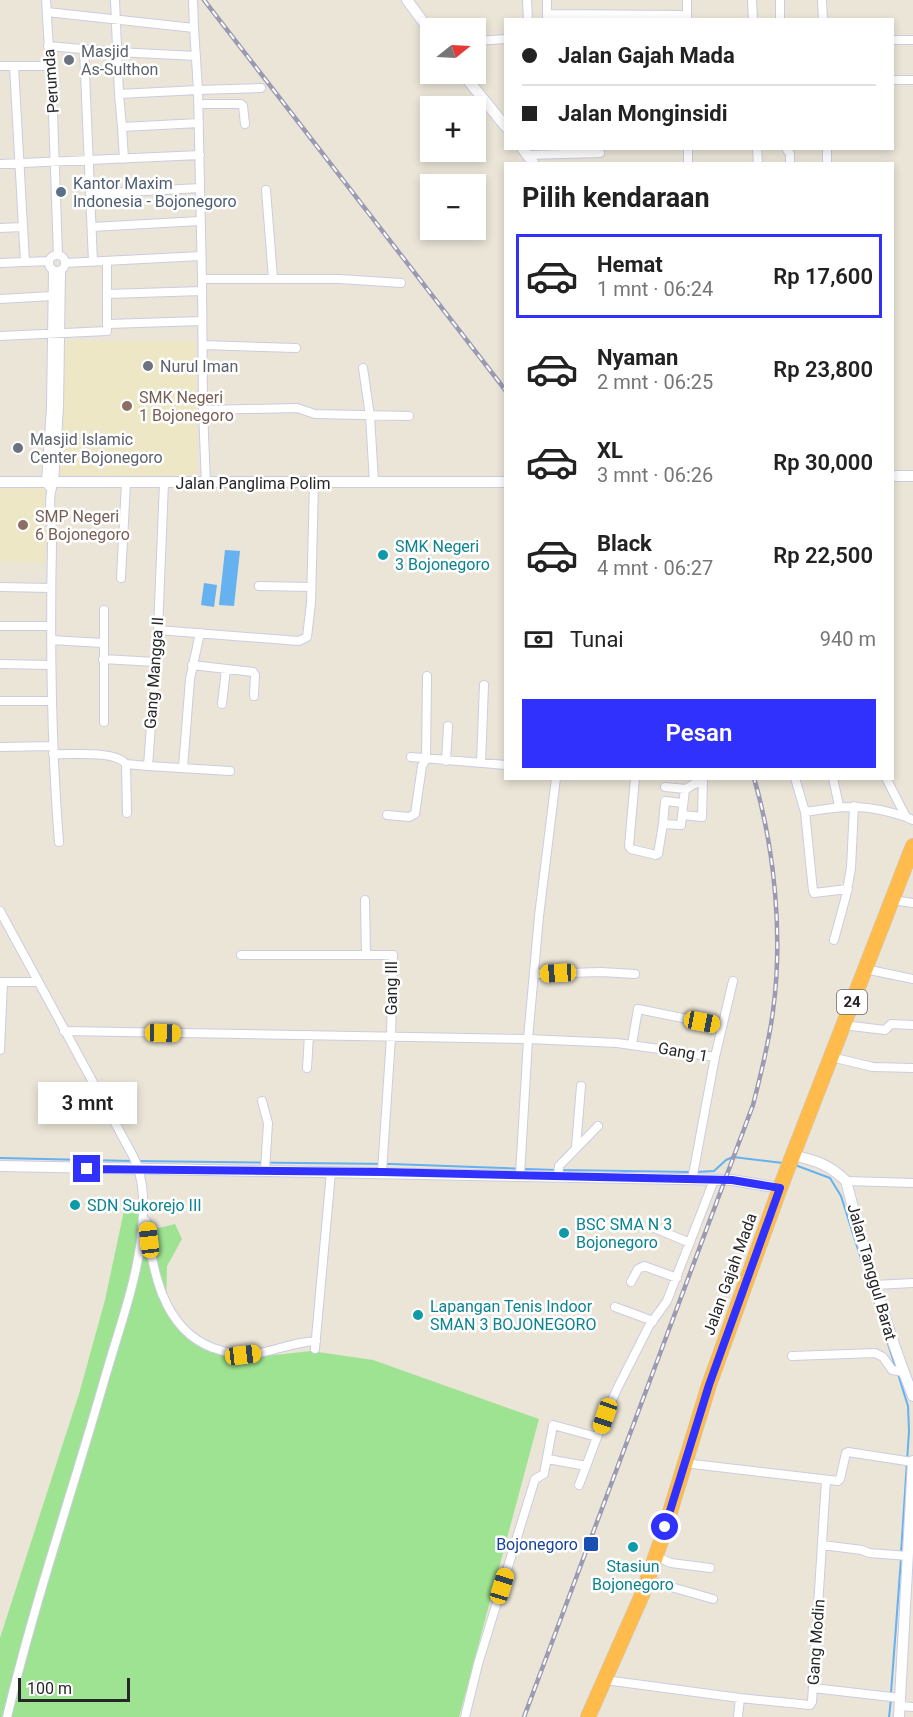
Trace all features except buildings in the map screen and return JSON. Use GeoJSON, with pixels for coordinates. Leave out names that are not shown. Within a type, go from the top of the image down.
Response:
{"type":"FeatureCollection","features":[{"type":"Feature","properties":{"kind":"highway","name":"Jalan Gajah Mada"},"geometry":{"type":"LineString","coordinates":[[588,1717],[647,1580],[709,1385],[780,1188],[892,900],[910,862],[913,846]]}},
{"type":"Feature","properties":{"kind":"main road"},"geometry":{"type":"LineString","coordinates":[[407,0],[420,18]]}},
{"type":"Feature","properties":{"kind":"main road"},"geometry":{"type":"LineString","coordinates":[[471,84],[504,125]]}},
{"type":"Feature","properties":{"kind":"main road"},"geometry":{"type":"LineString","coordinates":[[894,476],[913,476]]}},
{"type":"Feature","properties":{"kind":"main road","name":"Jalan Panglima Polim"},"geometry":{"type":"LineString","coordinates":[[0,482],[50,485],[504,482]]}},
{"type":"Feature","properties":{"kind":"main road"},"geometry":{"type":"LineString","coordinates":[[791,1161],[822,1163],[834,1168],[846,1180]]}},
{"type":"Feature","properties":{"kind":"main road"},"geometry":{"type":"LineString","coordinates":[[0,1166],[265,1166],[331,1172],[383,1167],[692,1175],[780,1188]]}},
{"type":"Feature","properties":{"kind":"main road","name":"Jalan Tanggul Barat"},"geometry":{"type":"LineString","coordinates":[[846,1180],[874,1285],[903,1375],[913,1396]]}},
{"type":"Feature","properties":{"kind":"main road"},"geometry":{"type":"LineString","coordinates":[[896,1703],[908,1647],[911,1461]]}},
{"type":"Feature","properties":{"kind":"street","name":"Perumda"},"geometry":{"type":"LineString","coordinates":[[46,0],[58,255]]}},
{"type":"Feature","properties":{"kind":"street"},"geometry":{"type":"LineString","coordinates":[[115,0],[124,159]]}},
{"type":"Feature","properties":{"kind":"street"},"geometry":{"type":"LineString","coordinates":[[193,0],[199,104],[206,484]]}},
{"type":"Feature","properties":{"kind":"street"},"geometry":{"type":"LineString","coordinates":[[527,0],[528,18]]}},
{"type":"Feature","properties":{"kind":"street"},"geometry":{"type":"LineString","coordinates":[[547,0],[547,17],[687,17],[687,0]]}},
{"type":"Feature","properties":{"kind":"street"},"geometry":{"type":"LineString","coordinates":[[752,0],[753,18]]}},
{"type":"Feature","properties":{"kind":"street"},"geometry":{"type":"LineString","coordinates":[[780,0],[780,18]]}},
{"type":"Feature","properties":{"kind":"street"},"geometry":{"type":"LineString","coordinates":[[822,0],[823,18]]}},
{"type":"Feature","properties":{"kind":"street"},"geometry":{"type":"LineString","coordinates":[[47,12],[195,28]]}},
{"type":"Feature","properties":{"kind":"street"},"geometry":{"type":"LineString","coordinates":[[486,40],[504,39]]}},
{"type":"Feature","properties":{"kind":"street"},"geometry":{"type":"LineString","coordinates":[[894,40],[913,40]]}},
{"type":"Feature","properties":{"kind":"street"},"geometry":{"type":"LineString","coordinates":[[48,46],[196,56]]}},
{"type":"Feature","properties":{"kind":"street","name":"Perumda"},"geometry":{"type":"LineString","coordinates":[[84,49],[93,262]]}},
{"type":"Feature","properties":{"kind":"street"},"geometry":{"type":"LineString","coordinates":[[0,66],[50,66]]}},
{"type":"Feature","properties":{"kind":"street"},"geometry":{"type":"LineString","coordinates":[[14,66],[25,262]]}},
{"type":"Feature","properties":{"kind":"street"},"geometry":{"type":"LineString","coordinates":[[894,80],[913,80]]}},
{"type":"Feature","properties":{"kind":"street"},"geometry":{"type":"LineString","coordinates":[[119,94],[261,88]]}},
{"type":"Feature","properties":{"kind":"street"},"geometry":{"type":"LineString","coordinates":[[199,104],[241,104],[245,124]]}},
{"type":"Feature","properties":{"kind":"street"},"geometry":{"type":"LineString","coordinates":[[122,127],[199,123]]}},
{"type":"Feature","properties":{"kind":"street"},"geometry":{"type":"LineString","coordinates":[[528,156],[600,153]]}},
{"type":"Feature","properties":{"kind":"street"},"geometry":{"type":"LineString","coordinates":[[0,164],[200,155]]}},
{"type":"Feature","properties":{"kind":"street"},"geometry":{"type":"LineString","coordinates":[[91,194],[200,188]]}},
{"type":"Feature","properties":{"kind":"street"},"geometry":{"type":"LineString","coordinates":[[266,190],[273,278]]}},
{"type":"Feature","properties":{"kind":"street"},"geometry":{"type":"LineString","coordinates":[[92,227],[200,221]]}},
{"type":"Feature","properties":{"kind":"street"},"geometry":{"type":"LineString","coordinates":[[0,228],[23,227]]}},
{"type":"Feature","properties":{"kind":"street"},"geometry":{"type":"LineString","coordinates":[[0,263],[49,261],[58,255],[64,259],[52,297],[56,333]]}},
{"type":"Feature","properties":{"kind":"street"},"geometry":{"type":"LineString","coordinates":[[49,261],[49,266],[60,268],[93,262],[201,256]]}},
{"type":"Feature","properties":{"kind":"street"},"geometry":{"type":"LineString","coordinates":[[0,336],[106,331],[108,324],[107,262]]}},
{"type":"Feature","properties":{"kind":"street"},"geometry":{"type":"LineString","coordinates":[[59,842],[53,750],[50,485],[60,268]]}},
{"type":"Feature","properties":{"kind":"street"},"geometry":{"type":"LineString","coordinates":[[202,279],[273,278],[401,283]]}},
{"type":"Feature","properties":{"kind":"street"},"geometry":{"type":"LineString","coordinates":[[108,294],[202,291]]}},
{"type":"Feature","properties":{"kind":"street"},"geometry":{"type":"LineString","coordinates":[[0,299],[52,297]]}},
{"type":"Feature","properties":{"kind":"street"},"geometry":{"type":"LineString","coordinates":[[108,324],[202,321]]}},
{"type":"Feature","properties":{"kind":"street"},"geometry":{"type":"LineString","coordinates":[[203,345],[296,348]]}},
{"type":"Feature","properties":{"kind":"street"},"geometry":{"type":"LineString","coordinates":[[363,368],[370,416],[374,482]]}},
{"type":"Feature","properties":{"kind":"street"},"geometry":{"type":"LineString","coordinates":[[203,410],[297,408],[315,414],[410,416]]}},
{"type":"Feature","properties":{"kind":"street"},"geometry":{"type":"LineString","coordinates":[[121,578],[126,483]]}},
{"type":"Feature","properties":{"kind":"street","name":"Gang Mangga II"},"geometry":{"type":"LineString","coordinates":[[148,766],[158,630],[164,483]]}},
{"type":"Feature","properties":{"kind":"street"},"geometry":{"type":"LineString","coordinates":[[158,630],[299,641],[304,639],[309,633],[314,483]]}},
{"type":"Feature","properties":{"kind":"street"},"geometry":{"type":"LineString","coordinates":[[259,586],[311,587]]}},
{"type":"Feature","properties":{"kind":"street"},"geometry":{"type":"LineString","coordinates":[[0,587],[51,588]]}},
{"type":"Feature","properties":{"kind":"street"},"geometry":{"type":"LineString","coordinates":[[104,610],[104,722]]}},
{"type":"Feature","properties":{"kind":"street"},"geometry":{"type":"LineString","coordinates":[[0,626],[51,626]]}},
{"type":"Feature","properties":{"kind":"street"},"geometry":{"type":"LineString","coordinates":[[183,768],[192,665],[200,633]]}},
{"type":"Feature","properties":{"kind":"street"},"geometry":{"type":"LineString","coordinates":[[51,640],[103,643]]}},
{"type":"Feature","properties":{"kind":"street"},"geometry":{"type":"LineString","coordinates":[[103,659],[155,662]]}},
{"type":"Feature","properties":{"kind":"street"},"geometry":{"type":"LineString","coordinates":[[0,664],[51,665]]}},
{"type":"Feature","properties":{"kind":"street"},"geometry":{"type":"LineString","coordinates":[[192,665],[254,672],[254,696]]}},
{"type":"Feature","properties":{"kind":"street"},"geometry":{"type":"LineString","coordinates":[[222,704],[226,669]]}},
{"type":"Feature","properties":{"kind":"street"},"geometry":{"type":"LineString","coordinates":[[387,814],[409,818],[415,814],[422,766],[426,759],[427,676]]}},
{"type":"Feature","properties":{"kind":"street"},"geometry":{"type":"LineString","coordinates":[[481,763],[484,685]]}},
{"type":"Feature","properties":{"kind":"street"},"geometry":{"type":"LineString","coordinates":[[0,701],[52,701]]}},
{"type":"Feature","properties":{"kind":"street"},"geometry":{"type":"LineString","coordinates":[[446,761],[448,726]]}},
{"type":"Feature","properties":{"kind":"street"},"geometry":{"type":"LineString","coordinates":[[0,747],[110,756],[123,760],[126,764],[127,813]]}},
{"type":"Feature","properties":{"kind":"street"},"geometry":{"type":"LineString","coordinates":[[411,758],[504,765]]}},
{"type":"Feature","properties":{"kind":"street"},"geometry":{"type":"LineString","coordinates":[[126,764],[230,771]]}},
{"type":"Feature","properties":{"kind":"street"},"geometry":{"type":"LineString","coordinates":[[520,1171],[528,1039],[556,780]]}},
{"type":"Feature","properties":{"kind":"street"},"geometry":{"type":"LineString","coordinates":[[635,780],[629,848],[658,854],[665,801],[683,803]]}},
{"type":"Feature","properties":{"kind":"street"},"geometry":{"type":"LineString","coordinates":[[665,787],[685,789],[703,780],[702,816],[683,815]]}},
{"type":"Feature","properties":{"kind":"street"},"geometry":{"type":"LineString","coordinates":[[796,780],[805,812],[813,892],[848,889]]}},
{"type":"Feature","properties":{"kind":"street"},"geometry":{"type":"LineString","coordinates":[[833,780],[839,806]]}},
{"type":"Feature","properties":{"kind":"street"},"geometry":{"type":"LineString","coordinates":[[887,780],[910,818]]}},
{"type":"Feature","properties":{"kind":"street"},"geometry":{"type":"LineString","coordinates":[[663,824],[681,826],[685,789]]}},
{"type":"Feature","properties":{"kind":"street"},"geometry":{"type":"LineString","coordinates":[[805,812],[839,806],[854,806],[879,809],[910,818]]}},
{"type":"Feature","properties":{"kind":"street"},"geometry":{"type":"LineString","coordinates":[[834,940],[848,889],[854,806]]}},
{"type":"Feature","properties":{"kind":"street"},"geometry":{"type":"LineString","coordinates":[[365,900],[366,954]]}},
{"type":"Feature","properties":{"kind":"street"},"geometry":{"type":"LineString","coordinates":[[892,900],[913,903]]}},
{"type":"Feature","properties":{"kind":"street"},"geometry":{"type":"LineString","coordinates":[[0,911],[139,1167],[152,1263],[157,1281],[166,1303],[177,1320],[202,1344],[230,1354],[243,1355],[268,1352],[300,1342],[316,1345],[331,1172]]}},
{"type":"Feature","properties":{"kind":"street","name":"Gang III"},"geometry":{"type":"LineString","coordinates":[[241,955],[392,954],[394,957],[391,1037],[383,1167]]}},
{"type":"Feature","properties":{"kind":"street"},"geometry":{"type":"LineString","coordinates":[[865,969],[913,979]]}},
{"type":"Feature","properties":{"kind":"street"},"geometry":{"type":"LineString","coordinates":[[534,974],[601,972],[635,974]]}},
{"type":"Feature","properties":{"kind":"street"},"geometry":{"type":"LineString","coordinates":[[715,1057],[733,981]]}},
{"type":"Feature","properties":{"kind":"street"},"geometry":{"type":"LineString","coordinates":[[0,1050],[2,982],[38,982]]}},
{"type":"Feature","properties":{"kind":"street"},"geometry":{"type":"LineString","coordinates":[[632,1044],[638,1009],[722,1026]]}},
{"type":"Feature","properties":{"kind":"street"},"geometry":{"type":"LineString","coordinates":[[843,1025],[885,1030],[891,1024],[913,1025]]}},
{"type":"Feature","properties":{"kind":"street","name":"Gang 1"},"geometry":{"type":"LineString","coordinates":[[64,1030],[528,1039],[632,1044],[715,1057],[692,1175]]}},
{"type":"Feature","properties":{"kind":"street"},"geometry":{"type":"LineString","coordinates":[[307,1068],[309,1035]]}},
{"type":"Feature","properties":{"kind":"street"},"geometry":{"type":"LineString","coordinates":[[831,1057],[873,1067],[913,1068]]}},
{"type":"Feature","properties":{"kind":"street"},"geometry":{"type":"LineString","coordinates":[[576,1147],[581,1086]]}},
{"type":"Feature","properties":{"kind":"street"},"geometry":{"type":"LineString","coordinates":[[262,1101],[268,1123],[265,1166]]}},
{"type":"Feature","properties":{"kind":"street"},"geometry":{"type":"LineString","coordinates":[[558,1172],[576,1147],[598,1126]]}},
{"type":"Feature","properties":{"kind":"street"},"geometry":{"type":"LineString","coordinates":[[579,1485],[617,1389],[653,1321],[665,1304],[677,1278],[714,1180]]}},
{"type":"Feature","properties":{"kind":"street"},"geometry":{"type":"LineString","coordinates":[[846,1180],[913,1183]]}},
{"type":"Feature","properties":{"kind":"street"},"geometry":{"type":"LineString","coordinates":[[7,1717],[45,1575],[138,1257],[143,1191]]}},
{"type":"Feature","properties":{"kind":"street"},"geometry":{"type":"LineString","coordinates":[[652,1227],[690,1244]]}},
{"type":"Feature","properties":{"kind":"street"},"geometry":{"type":"LineString","coordinates":[[631,1282],[638,1269],[644,1266],[677,1278]]}},
{"type":"Feature","properties":{"kind":"street"},"geometry":{"type":"LineString","coordinates":[[874,1285],[913,1283]]}},
{"type":"Feature","properties":{"kind":"street"},"geometry":{"type":"LineString","coordinates":[[615,1306],[653,1321]]}},
{"type":"Feature","properties":{"kind":"street"},"geometry":{"type":"LineString","coordinates":[[792,1356],[875,1353],[903,1375]]}},
{"type":"Feature","properties":{"kind":"street"},"geometry":{"type":"LineString","coordinates":[[465,1717],[478,1664],[535,1479],[544,1474],[554,1424],[597,1437]]}},
{"type":"Feature","properties":{"kind":"street"},"geometry":{"type":"LineString","coordinates":[[684,1463],[838,1481],[848,1452],[911,1461]]}},
{"type":"Feature","properties":{"kind":"street"},"geometry":{"type":"LineString","coordinates":[[548,1458],[586,1466]]}},
{"type":"Feature","properties":{"kind":"street","name":"Gang Modin"},"geometry":{"type":"LineString","coordinates":[[605,1680],[740,1698],[808,1705],[812,1702],[826,1480]]}},
{"type":"Feature","properties":{"kind":"street"},"geometry":{"type":"LineString","coordinates":[[822,1545],[869,1553],[911,1556]]}},
{"type":"Feature","properties":{"kind":"street"},"geometry":{"type":"LineString","coordinates":[[655,1556],[671,1563],[710,1568]]}},
{"type":"Feature","properties":{"kind":"street"},"geometry":{"type":"LineString","coordinates":[[647,1580],[713,1599]]}},
{"type":"Feature","properties":{"kind":"street"},"geometry":{"type":"LineString","coordinates":[[813,1688],[913,1707]]}},
{"type":"Feature","properties":{"kind":"street"},"geometry":{"type":"LineString","coordinates":[[738,1717],[740,1698]]}},
{"type":"Feature","properties":{"kind":"shaded area","name":"SMK Negeri 1 Bojonegoro"},"geometry":{"type":"Polygon","coordinates":[[[59,341],[195,341],[197,475],[57,476],[59,341]]]}},
{"type":"Feature","properties":{"kind":"shaded area","name":"SMP Negeri 6 Bojonegoro"},"geometry":{"type":"Polygon","coordinates":[[[45,488],[46,563],[0,561],[0,489],[45,488]]]}},
{"type":"Feature","properties":{"kind":"green space"},"geometry":{"type":"Polygon","coordinates":[[[125,1206],[140,1207],[141,1224],[155,1229],[175,1224],[182,1239],[167,1266],[166,1309],[187,1334],[246,1358],[311,1351],[373,1360],[539,1419],[459,1717],[0,1717],[0,1638],[79,1394],[105,1300],[125,1206]]]}},
{"type":"Feature","properties":{"kind":"water"},"geometry":{"type":"Polygon","coordinates":[[[225,550],[240,551],[234,606],[219,605],[225,550]]]}},
{"type":"Feature","properties":{"kind":"water"},"geometry":{"type":"Polygon","coordinates":[[[204,583],[217,585],[214,607],[201,605],[204,583]]]}},
{"type":"Feature","properties":{"kind":"waterway"},"geometry":{"type":"LineString","coordinates":[[696,1172],[714,1171],[733,1157],[783,1163]]}},
{"type":"Feature","properties":{"kind":"waterway"},"geometry":{"type":"LineString","coordinates":[[0,1158],[132,1161]]}},
{"type":"Feature","properties":{"kind":"waterway"},"geometry":{"type":"LineString","coordinates":[[138,1161],[391,1164],[555,1170]]}},
{"type":"Feature","properties":{"kind":"waterway"},"geometry":{"type":"LineString","coordinates":[[795,1165],[830,1178],[841,1196],[896,1369]]}},
{"type":"Feature","properties":{"kind":"waterway"},"geometry":{"type":"LineString","coordinates":[[561,1170],[690,1172]]}},
{"type":"Feature","properties":{"kind":"waterway"},"geometry":{"type":"LineString","coordinates":[[898,1374],[908,1406],[909,1431],[901,1553]]}},
{"type":"Feature","properties":{"kind":"waterway"},"geometry":{"type":"LineString","coordinates":[[891,1693],[901,1559]]}},
{"type":"Feature","properties":{"kind":"waterway"},"geometry":{"type":"LineString","coordinates":[[889,1717],[891,1699]]}},
{"type":"Feature","properties":{"kind":"railway"},"geometry":{"type":"LineString","coordinates":[[204,0],[504,388]]}},
{"type":"Feature","properties":{"kind":"railway"},"geometry":{"type":"LineString","coordinates":[[524,1717],[753,1105],[759,1082],[773,1011],[777,924],[772,864],[754,780]]}},
{"type":"Feature","properties":{"kind":"place","name":"Masjid As-Sulthon"},"geometry":{"type":"Point","coordinates":[69,60]}},
{"type":"Feature","properties":{"kind":"place","name":"Kantor Maxim Indonesia - Bojonegoro"},"geometry":{"type":"Point","coordinates":[61,192]}},
{"type":"Feature","properties":{"kind":"place","name":"Nurul Iman"},"geometry":{"type":"Point","coordinates":[148,366]}},
{"type":"Feature","properties":{"kind":"place","name":"SMK Negeri 1 Bojonegoro"},"geometry":{"type":"Point","coordinates":[127,406]}},
{"type":"Feature","properties":{"kind":"place","name":"Masjid Islamic Center Bojonegoro"},"geometry":{"type":"Point","coordinates":[18,448]}},
{"type":"Feature","properties":{"kind":"place","name":"SMP Negeri 6 Bojonegoro"},"geometry":{"type":"Point","coordinates":[23,525]}},
{"type":"Feature","properties":{"kind":"place","name":"SMK Negeri 3 Bojonegoro"},"geometry":{"type":"Point","coordinates":[383,555]}},
{"type":"Feature","properties":{"kind":"place","name":"SDN Sukorejo III"},"geometry":{"type":"Point","coordinates":[75,1205]}},
{"type":"Feature","properties":{"kind":"place","name":"BSC SMA N 3 Bojonegoro"},"geometry":{"type":"Point","coordinates":[564,1233]}},
{"type":"Feature","properties":{"kind":"place","name":"Lapangan Tenis Indoor SMAN 3 BOJONEGORO"},"geometry":{"type":"Point","coordinates":[418,1315]}},
{"type":"Feature","properties":{"kind":"place","name":"Bojonegoro"},"geometry":{"type":"Point","coordinates":[591,1544]}},
{"type":"Feature","properties":{"kind":"place","name":"Stasiun Bojonegoro"},"geometry":{"type":"Point","coordinates":[633,1547]}},
{"type":"Feature","properties":{"kind":"route"},"geometry":{"type":"LineString","coordinates":[[87,1169],[265,1170],[732,1180],[780,1188],[709,1385],[665,1527]]}}]}
